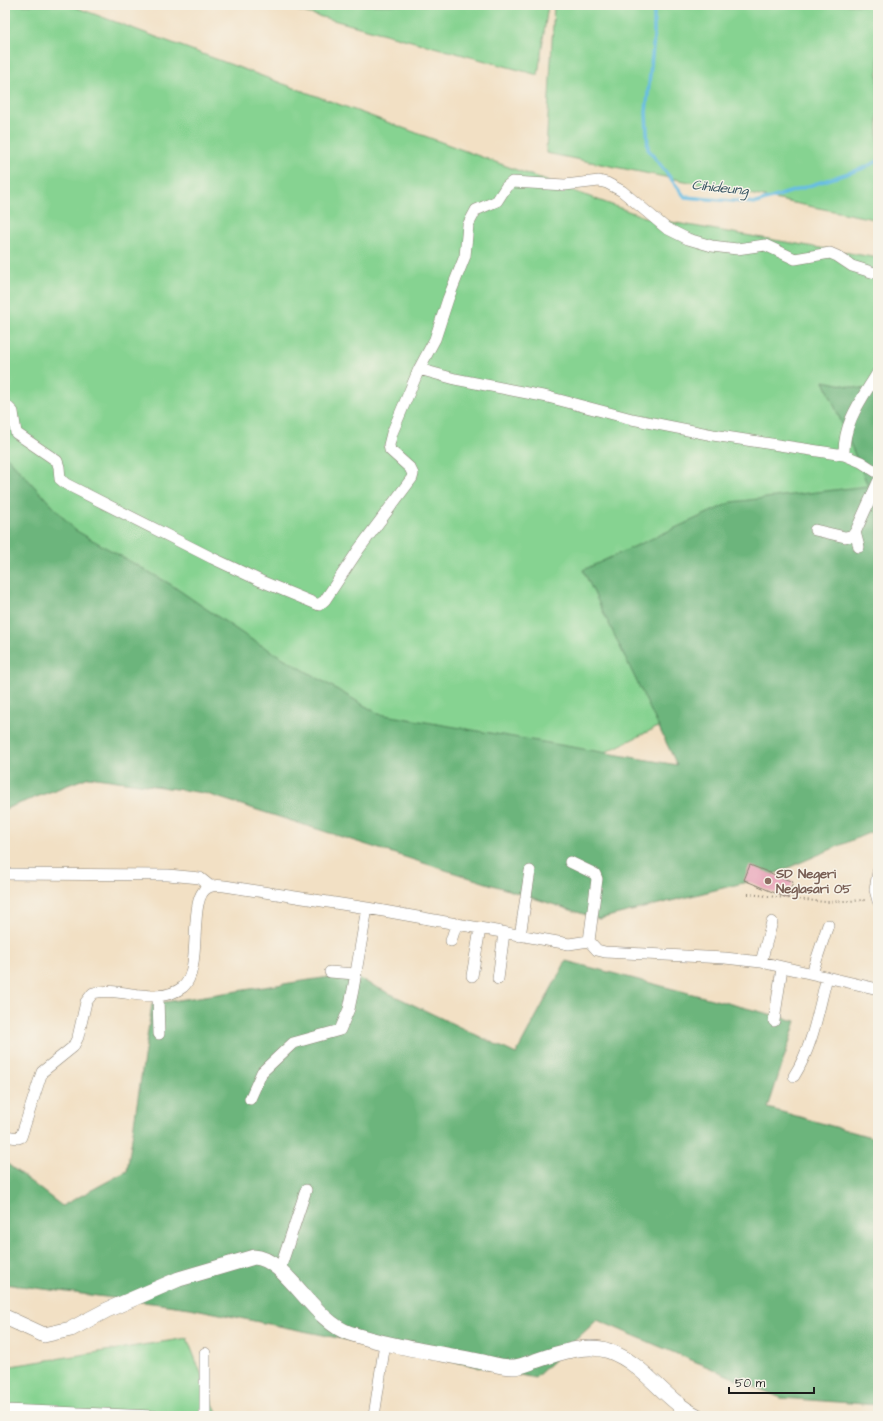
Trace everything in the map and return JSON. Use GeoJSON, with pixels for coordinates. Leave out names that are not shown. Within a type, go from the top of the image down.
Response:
{"type":"FeatureCollection","features":[{"type":"Feature","properties":{"kind":"street"},"geometry":{"type":"LineString","coordinates":[[5,404],[13,412],[16,433],[57,461],[60,467],[60,479],[66,484],[212,558],[261,581],[320,605],[325,600],[359,549],[412,478],[412,470],[393,454],[389,445],[392,433],[419,369],[435,339],[448,299],[465,256],[467,230],[473,214],[478,208],[497,202],[506,187],[512,182],[565,185],[599,181],[607,183],[619,189],[666,228],[688,239],[712,246],[737,249],[765,245],[795,259],[830,253],[838,256],[852,266],[878,274]]}},
{"type":"Feature","properties":{"kind":"street"},"geometry":{"type":"LineString","coordinates":[[419,369],[455,379],[548,397],[639,421],[713,435],[844,455],[861,462],[878,473]]}},
{"type":"Feature","properties":{"kind":"street"},"geometry":{"type":"LineString","coordinates":[[844,455],[844,443],[852,415],[878,372]]}},
{"type":"Feature","properties":{"kind":"street"},"geometry":{"type":"LineString","coordinates":[[815,530],[849,537],[854,535],[878,482]]}},
{"type":"Feature","properties":{"kind":"street"},"geometry":{"type":"LineString","coordinates":[[855,532],[860,547]]}},
{"type":"Feature","properties":{"kind":"street"},"geometry":{"type":"LineString","coordinates":[[570,862],[595,874],[597,879],[589,942]]}},
{"type":"Feature","properties":{"kind":"street"},"geometry":{"type":"LineString","coordinates":[[520,936],[530,871]]}},
{"type":"Feature","properties":{"kind":"street"},"geometry":{"type":"LineString","coordinates":[[877,900],[875,890],[878,872]]}},
{"type":"Feature","properties":{"kind":"street"},"geometry":{"type":"LineString","coordinates":[[5,874],[182,876],[200,878],[210,886],[231,887],[367,908],[569,944],[589,942]]}},
{"type":"Feature","properties":{"kind":"street"},"geometry":{"type":"LineString","coordinates":[[5,1136],[21,1137],[41,1074],[45,1068],[64,1056],[73,1047],[78,1037],[86,1002],[90,996],[97,992],[158,996],[178,990],[188,980],[192,968],[198,906],[202,895],[210,886]]}},
{"type":"Feature","properties":{"kind":"street"},"geometry":{"type":"LineString","coordinates":[[250,1098],[262,1072],[293,1043],[340,1030],[349,1009],[361,950],[367,908]]}},
{"type":"Feature","properties":{"kind":"street"},"geometry":{"type":"LineString","coordinates":[[761,962],[772,922]]}},
{"type":"Feature","properties":{"kind":"street"},"geometry":{"type":"LineString","coordinates":[[451,941],[456,925]]}},
{"type":"Feature","properties":{"kind":"street"},"geometry":{"type":"LineString","coordinates":[[812,973],[828,925]]}},
{"type":"Feature","properties":{"kind":"street"},"geometry":{"type":"LineString","coordinates":[[472,976],[480,929]]}},
{"type":"Feature","properties":{"kind":"street"},"geometry":{"type":"LineString","coordinates":[[498,979],[504,933]]}},
{"type":"Feature","properties":{"kind":"street"},"geometry":{"type":"LineString","coordinates":[[589,942],[597,950],[605,952],[725,958],[761,962],[878,989]]}},
{"type":"Feature","properties":{"kind":"street"},"geometry":{"type":"LineString","coordinates":[[774,1021],[782,968]]}},
{"type":"Feature","properties":{"kind":"street"},"geometry":{"type":"LineString","coordinates":[[330,972],[355,974]]}},
{"type":"Feature","properties":{"kind":"street"},"geometry":{"type":"LineString","coordinates":[[794,1076],[804,1060],[814,1031],[827,977]]}},
{"type":"Feature","properties":{"kind":"street"},"geometry":{"type":"LineString","coordinates":[[158,996],[159,1034]]}},
{"type":"Feature","properties":{"kind":"street"},"geometry":{"type":"LineString","coordinates":[[280,1269],[306,1190]]}},
{"type":"Feature","properties":{"kind":"street"},"geometry":{"type":"LineString","coordinates":[[5,1317],[15,1323],[44,1335],[52,1334],[70,1329],[107,1310],[179,1279],[246,1259],[259,1257],[280,1269],[309,1302],[333,1326],[348,1333],[385,1343],[513,1367],[566,1350],[589,1349],[610,1351],[641,1370],[681,1406],[696,1416]]}},
{"type":"Feature","properties":{"kind":"street"},"geometry":{"type":"LineString","coordinates":[[374,1416],[385,1343]]}},
{"type":"Feature","properties":{"kind":"street"},"geometry":{"type":"LineString","coordinates":[[205,1354],[205,1416]]}},
{"type":"Feature","properties":{"kind":"street"},"geometry":{"type":"LineString","coordinates":[[5,1410],[154,1416]]}},
{"type":"Feature","properties":{"kind":"path"},"geometry":{"type":"LineString","coordinates":[[748,894],[825,902],[877,900]]}},
{"type":"Feature","properties":{"kind":"green space"},"geometry":{"type":"Polygon","coordinates":[[[5,5],[64,5],[75,7],[647,218],[878,258],[878,533],[745,685],[448,828],[5,539],[5,5]]]}},
{"type":"Feature","properties":{"kind":"green space"},"geometry":{"type":"Polygon","coordinates":[[[277,5],[548,5],[538,75],[277,5]]]}},
{"type":"Feature","properties":{"kind":"green space"},"geometry":{"type":"Polygon","coordinates":[[[554,5],[878,5],[878,220],[546,153],[554,5]]]}},
{"type":"Feature","properties":{"kind":"green space"},"geometry":{"type":"Polygon","coordinates":[[[824,381],[878,392],[878,829],[767,877],[599,919],[204,793],[89,777],[5,809],[5,455],[75,530],[170,584],[249,638],[379,714],[677,765],[583,570],[732,502],[868,486],[824,381]]]}},
{"type":"Feature","properties":{"kind":"green space"},"geometry":{"type":"Polygon","coordinates":[[[566,961],[796,1021],[768,1108],[878,1139],[878,1405],[781,1398],[597,1320],[535,1378],[190,1308],[5,1284],[5,1162],[62,1206],[127,1171],[152,1004],[349,974],[516,1054],[566,961]]]}},
{"type":"Feature","properties":{"kind":"green space"},"geometry":{"type":"Polygon","coordinates":[[[187,1338],[218,1416],[5,1416],[5,1367],[187,1338]]]}},
{"type":"Feature","properties":{"kind":"building","name":"SD Negeri Neglasari 05"},"geometry":{"type":"Polygon","coordinates":[[[750,865],[793,882],[787,898],[744,880],[750,865]]]}},
{"type":"Feature","properties":{"kind":"waterway","name":"Cihideung"},"geometry":{"type":"LineString","coordinates":[[654,5],[654,37],[646,112],[648,149],[685,197],[756,203],[861,169],[878,161]]}},
{"type":"Feature","properties":{"kind":"place","name":"SD Negeri Neglasari 05"},"geometry":{"type":"Point","coordinates":[768,881]}}]}
